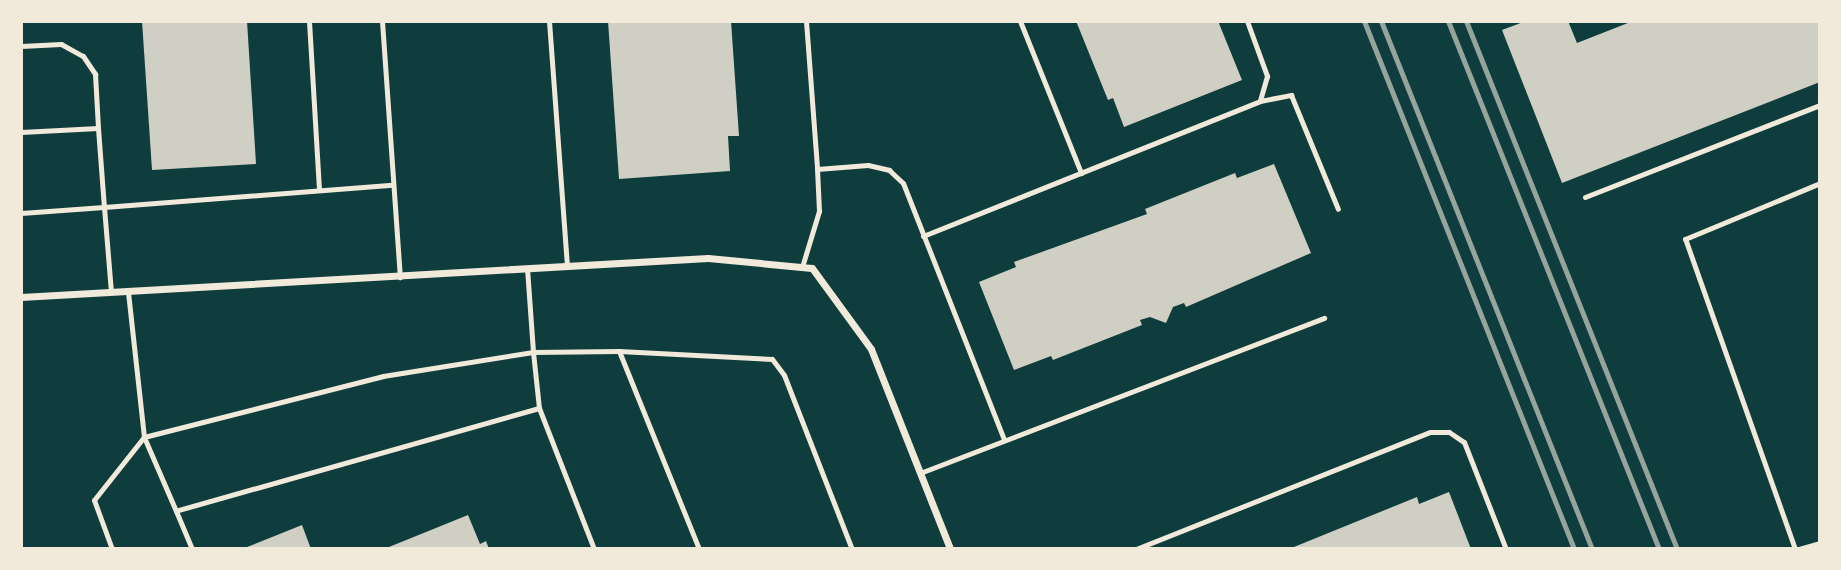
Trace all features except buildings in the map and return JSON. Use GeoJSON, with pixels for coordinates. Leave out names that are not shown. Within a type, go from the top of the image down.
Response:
{"type":"FeatureCollection","features":[{"type":"Feature","properties":{"kind":"street"},"geometry":{"type":"LineString","coordinates":[[21,297],[708,258],[812,268],[872,349],[950,549]]}},
{"type":"Feature","properties":{"kind":"lane"},"geometry":{"type":"LineString","coordinates":[[309,21],[319,190]]}},
{"type":"Feature","properties":{"kind":"lane"},"geometry":{"type":"LineString","coordinates":[[382,21],[400,277]]}},
{"type":"Feature","properties":{"kind":"lane"},"geometry":{"type":"LineString","coordinates":[[549,21],[567,267]]}},
{"type":"Feature","properties":{"kind":"lane"},"geometry":{"type":"LineString","coordinates":[[803,267],[819,211],[807,21]]}},
{"type":"Feature","properties":{"kind":"lane"},"geometry":{"type":"LineString","coordinates":[[1020,21],[1081,173]]}},
{"type":"Feature","properties":{"kind":"lane"},"geometry":{"type":"LineString","coordinates":[[1247,21],[1267,76],[1260,101]]}},
{"type":"Feature","properties":{"kind":"lane"},"geometry":{"type":"LineString","coordinates":[[21,46],[61,44],[83,56],[95,74],[111,292]]}},
{"type":"Feature","properties":{"kind":"lane"},"geometry":{"type":"LineString","coordinates":[[923,236],[1260,101],[1291,95],[1338,209]]}},
{"type":"Feature","properties":{"kind":"lane"},"geometry":{"type":"LineString","coordinates":[[1585,197],[1820,105]]}},
{"type":"Feature","properties":{"kind":"lane"},"geometry":{"type":"LineString","coordinates":[[21,132],[98,128]]}},
{"type":"Feature","properties":{"kind":"lane"},"geometry":{"type":"LineString","coordinates":[[817,169],[868,166],[889,170],[903,183],[1004,440]]}},
{"type":"Feature","properties":{"kind":"lane"},"geometry":{"type":"LineString","coordinates":[[1820,183],[1685,239],[1797,549],[1820,542]]}},
{"type":"Feature","properties":{"kind":"lane"},"geometry":{"type":"LineString","coordinates":[[21,213],[392,185]]}},
{"type":"Feature","properties":{"kind":"lane"},"geometry":{"type":"LineString","coordinates":[[527,268],[539,408],[594,549]]}},
{"type":"Feature","properties":{"kind":"lane"},"geometry":{"type":"LineString","coordinates":[[128,291],[144,437],[192,549]]}},
{"type":"Feature","properties":{"kind":"lane"},"geometry":{"type":"LineString","coordinates":[[920,472],[1324,318]]}},
{"type":"Feature","properties":{"kind":"lane"},"geometry":{"type":"LineString","coordinates":[[619,351],[699,549]]}},
{"type":"Feature","properties":{"kind":"lane"},"geometry":{"type":"LineString","coordinates":[[112,549],[94,500],[144,437],[383,376],[533,352],[619,351],[772,359],[784,374],[852,549]]}},
{"type":"Feature","properties":{"kind":"lane"},"geometry":{"type":"LineString","coordinates":[[176,511],[539,408]]}},
{"type":"Feature","properties":{"kind":"lane"},"geometry":{"type":"LineString","coordinates":[[1136,549],[1430,432],[1449,432],[1464,442],[1506,549]]}},
{"type":"Feature","properties":{"kind":"railway"},"geometry":{"type":"LineString","coordinates":[[1364,21],[1574,549]]}},
{"type":"Feature","properties":{"kind":"railway"},"geometry":{"type":"LineString","coordinates":[[1381,21],[1592,549]]}},
{"type":"Feature","properties":{"kind":"railway"},"geometry":{"type":"LineString","coordinates":[[1448,21],[1659,549]]}},
{"type":"Feature","properties":{"kind":"railway"},"geometry":{"type":"LineString","coordinates":[[1466,21],[1677,549]]}}]}
